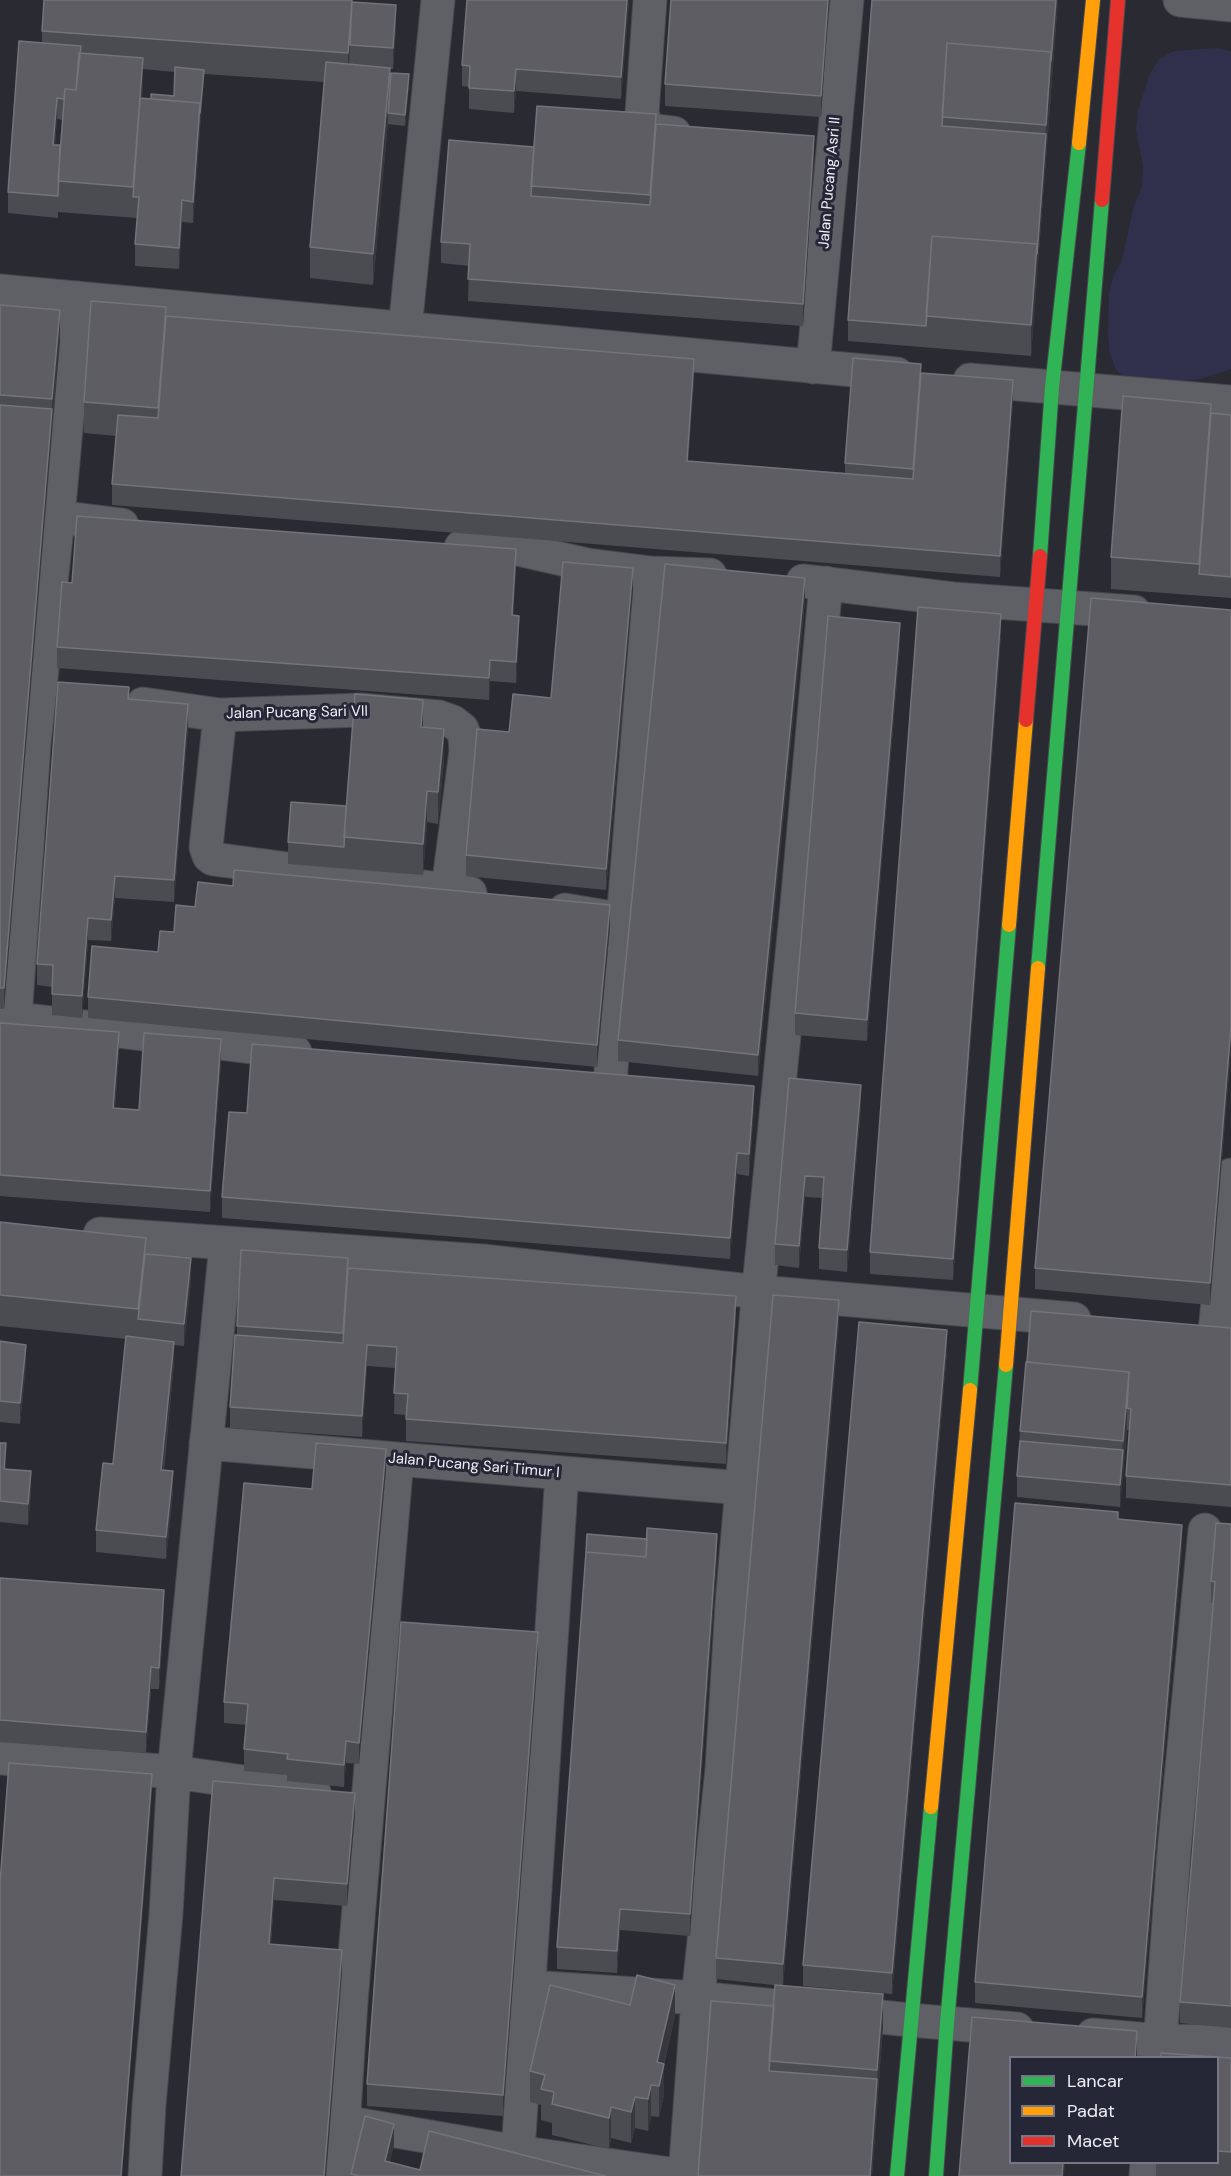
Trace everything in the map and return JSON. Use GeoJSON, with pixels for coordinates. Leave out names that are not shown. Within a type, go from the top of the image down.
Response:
{"type":"FeatureCollection","features":[{"type":"Feature","properties":{"kind":"main road"},"geometry":{"type":"LineString","coordinates":[[897,2176],[960,1507],[1036,606],[1052,387],[1069,247],[1093,0]]}},
{"type":"Feature","properties":{"kind":"main road"},"geometry":{"type":"LineString","coordinates":[[936,2176],[947,2023],[1006,1511],[1010,1314],[1118,0]]}},
{"type":"Feature","properties":{"kind":"street"},"geometry":{"type":"LineString","coordinates":[[405,329],[438,0]]}},
{"type":"Feature","properties":{"kind":"street"},"geometry":{"type":"LineString","coordinates":[[650,0],[643,120],[646,126],[655,131],[703,136]]}},
{"type":"Feature","properties":{"kind":"street","name":"Jalan Pucang Asri II"},"geometry":{"type":"LineString","coordinates":[[813,366],[821,147],[847,0]]}},
{"type":"Feature","properties":{"kind":"street"},"geometry":{"type":"LineString","coordinates":[[1180,0],[1231,5]]}},
{"type":"Feature","properties":{"kind":"street"},"geometry":{"type":"LineString","coordinates":[[0,291],[932,377],[1231,402]]}},
{"type":"Feature","properties":{"kind":"street"},"geometry":{"type":"LineString","coordinates":[[78,298],[8,1018],[325,1056]]}},
{"type":"Feature","properties":{"kind":"street"},"geometry":{"type":"LineString","coordinates":[[58,517],[148,528]]}},
{"type":"Feature","properties":{"kind":"street"},"geometry":{"type":"LineString","coordinates":[[432,546],[513,548],[588,564],[651,573],[740,576]]}},
{"type":"Feature","properties":{"kind":"street"},"geometry":{"type":"LineString","coordinates":[[643,1086],[598,1082],[624,920],[651,573]]}},
{"type":"Feature","properties":{"kind":"street"},"geometry":{"type":"LineString","coordinates":[[773,578],[954,599],[1161,614]]}},
{"type":"Feature","properties":{"kind":"street"},"geometry":{"type":"LineString","coordinates":[[345,2122],[518,2152],[685,2176],[698,1998],[722,1769],[732,1604],[759,1292],[826,583]]}},
{"type":"Feature","properties":{"kind":"street"},"geometry":{"type":"LineString","coordinates":[[41,689],[74,694]]}},
{"type":"Feature","properties":{"kind":"street","name":"Jalan Pucang Sari VII"},"geometry":{"type":"LineString","coordinates":[[119,700],[220,715],[362,710],[439,717],[458,725],[465,737],[466,751],[448,889]]}},
{"type":"Feature","properties":{"kind":"street"},"geometry":{"type":"LineString","coordinates":[[220,715],[206,847],[209,856],[213,859],[448,889],[502,899]]}},
{"type":"Feature","properties":{"kind":"street"},"geometry":{"type":"LineString","coordinates":[[534,905],[624,920]]}},
{"type":"Feature","properties":{"kind":"street"},"geometry":{"type":"LineString","coordinates":[[744,1097],[777,1101]]}},
{"type":"Feature","properties":{"kind":"street"},"geometry":{"type":"LineString","coordinates":[[1181,1328],[1223,1332],[1231,1175]]}},
{"type":"Feature","properties":{"kind":"street"},"geometry":{"type":"LineString","coordinates":[[66,1231],[483,1261],[759,1292],[1101,1322]]}},
{"type":"Feature","properties":{"kind":"street"},"geometry":{"type":"LineString","coordinates":[[145,2176],[166,1914],[174,1772],[226,1244]]}},
{"type":"Feature","properties":{"kind":"street","name":"Jalan Pucang Sari Timur I"},"geometry":{"type":"LineString","coordinates":[[206,1443],[742,1488]]}},
{"type":"Feature","properties":{"kind":"street"},"geometry":{"type":"LineString","coordinates":[[340,2176],[351,2002],[397,1459]]}},
{"type":"Feature","properties":{"kind":"street"},"geometry":{"type":"LineString","coordinates":[[518,2152],[562,1473]]}},
{"type":"Feature","properties":{"kind":"street"},"geometry":{"type":"LineString","coordinates":[[960,1507],[1006,1511]]}},
{"type":"Feature","properties":{"kind":"street"},"geometry":{"type":"LineString","coordinates":[[1160,2049],[1174,1851],[1206,1530]]}},
{"type":"Feature","properties":{"kind":"street"},"geometry":{"type":"LineString","coordinates":[[158,1591],[192,1594]]}},
{"type":"Feature","properties":{"kind":"street"},"geometry":{"type":"LineString","coordinates":[[0,1758],[174,1772],[368,1799]]}},
{"type":"Feature","properties":{"kind":"street"},"geometry":{"type":"LineString","coordinates":[[529,1987],[698,1998],[1054,2032],[1160,2049],[1231,2042]]}},
{"type":"Feature","properties":{"kind":"shaded area"},"geometry":{"type":"Polygon","coordinates":[[[1216,48],[1231,51],[1231,369],[1200,379],[1148,385],[1130,381],[1116,370],[1110,354],[1109,294],[1113,277],[1122,260],[1134,205],[1142,187],[1143,166],[1136,130],[1138,111],[1149,76],[1158,60],[1174,51],[1216,48]]]}},
{"type":"Feature","properties":{"kind":"building"},"geometry":{"type":"Polygon","coordinates":[[[44,0],[352,0],[348,53],[42,31],[44,0]]]}},
{"type":"Feature","properties":{"kind":"building"},"geometry":{"type":"Polygon","coordinates":[[[467,0],[627,0],[621,77],[516,69],[514,91],[469,88],[470,66],[462,65],[467,0]]]}},
{"type":"Feature","properties":{"kind":"building"},"geometry":{"type":"Polygon","coordinates":[[[671,0],[828,0],[821,96],[665,84],[671,0]]]}},
{"type":"Feature","properties":{"kind":"building"},"geometry":{"type":"Polygon","coordinates":[[[872,0],[1056,0],[1051,61],[1051,52],[947,43],[942,126],[1046,134],[1037,254],[1037,244],[932,236],[926,326],[848,320],[872,0]]]}},
{"type":"Feature","properties":{"kind":"building"},"geometry":{"type":"Polygon","coordinates":[[[352,2],[396,5],[393,48],[350,45],[352,2]]]}},
{"type":"Feature","properties":{"kind":"building"},"geometry":{"type":"Polygon","coordinates":[[[19,41],[81,46],[76,90],[65,89],[64,99],[57,98],[53,145],[60,145],[58,196],[8,192],[19,41]]]}},
{"type":"Feature","properties":{"kind":"building"},"geometry":{"type":"Polygon","coordinates":[[[947,43],[1051,52],[1046,125],[942,117],[947,43]]]}},
{"type":"Feature","properties":{"kind":"building"},"geometry":{"type":"Polygon","coordinates":[[[79,53],[143,58],[133,187],[58,181],[65,89],[76,90],[79,53]]]}},
{"type":"Feature","properties":{"kind":"building"},"geometry":{"type":"Polygon","coordinates":[[[326,62],[390,68],[373,254],[310,247],[326,62]]]}},
{"type":"Feature","properties":{"kind":"building"},"geometry":{"type":"Polygon","coordinates":[[[175,67],[204,70],[200,113],[200,103],[151,99],[151,94],[174,96],[175,67]]]}},
{"type":"Feature","properties":{"kind":"building"},"geometry":{"type":"Polygon","coordinates":[[[391,73],[409,74],[405,115],[388,113],[391,73]]]}},
{"type":"Feature","properties":{"kind":"building"},"geometry":{"type":"Polygon","coordinates":[[[140,98],[200,103],[193,202],[182,200],[179,248],[135,244],[139,197],[133,197],[140,98]]]}},
{"type":"Feature","properties":{"kind":"building"},"geometry":{"type":"Polygon","coordinates":[[[537,106],[656,114],[650,195],[531,186],[537,106]]]}},
{"type":"Feature","properties":{"kind":"building"},"geometry":{"type":"Polygon","coordinates":[[[656,124],[814,136],[803,304],[468,279],[470,244],[441,242],[449,140],[534,147],[531,196],[650,205],[656,124]]]}},
{"type":"Feature","properties":{"kind":"building"},"geometry":{"type":"Polygon","coordinates":[[[932,236],[1037,244],[1031,325],[926,316],[932,236]]]}},
{"type":"Feature","properties":{"kind":"building"},"geometry":{"type":"Polygon","coordinates":[[[91,301],[166,307],[158,408],[84,402],[91,301]]]}},
{"type":"Feature","properties":{"kind":"building"},"geometry":{"type":"Polygon","coordinates":[[[0,305],[60,310],[52,399],[0,395],[0,305]]]}},
{"type":"Feature","properties":{"kind":"building"},"geometry":{"type":"Polygon","coordinates":[[[166,316],[694,359],[687,461],[913,479],[921,373],[1013,380],[1000,556],[112,484],[118,415],[158,418],[166,316]]]}},
{"type":"Feature","properties":{"kind":"building"},"geometry":{"type":"Polygon","coordinates":[[[853,358],[921,364],[913,469],[845,463],[853,358]]]}},
{"type":"Feature","properties":{"kind":"building"},"geometry":{"type":"Polygon","coordinates":[[[1123,396],[1211,404],[1199,564],[1111,557],[1123,396]]]}},
{"type":"Feature","properties":{"kind":"building"},"geometry":{"type":"Polygon","coordinates":[[[0,405],[52,409],[4,988],[0,988],[0,405]]]}},
{"type":"Feature","properties":{"kind":"building"},"geometry":{"type":"Polygon","coordinates":[[[1211,413],[1231,415],[1231,577],[1199,574],[1211,413]]]}},
{"type":"Feature","properties":{"kind":"building"},"geometry":{"type":"Polygon","coordinates":[[[77,516],[516,549],[512,615],[519,616],[516,662],[490,660],[489,678],[57,647],[62,582],[72,583],[77,516]]]}},
{"type":"Feature","properties":{"kind":"building"},"geometry":{"type":"Polygon","coordinates":[[[563,562],[633,568],[606,869],[466,855],[477,729],[509,732],[513,694],[551,698],[563,562]]]}},
{"type":"Feature","properties":{"kind":"building"},"geometry":{"type":"Polygon","coordinates":[[[665,564],[805,578],[758,1055],[618,1040],[665,564]]]}},
{"type":"Feature","properties":{"kind":"building"},"geometry":{"type":"Polygon","coordinates":[[[1091,598],[1231,610],[1231,1026],[1210,1283],[1035,1268],[1091,598]]]}},
{"type":"Feature","properties":{"kind":"building"},"geometry":{"type":"Polygon","coordinates":[[[918,607],[1001,614],[953,1259],[870,1252],[918,607]]]}},
{"type":"Feature","properties":{"kind":"building"},"geometry":{"type":"Polygon","coordinates":[[[828,616],[900,623],[867,1020],[795,1013],[828,616]]]}},
{"type":"Feature","properties":{"kind":"building"},"geometry":{"type":"Polygon","coordinates":[[[58,682],[129,687],[128,699],[188,704],[174,880],[115,876],[111,920],[88,918],[82,996],[52,994],[53,965],[37,964],[58,682]]]}},
{"type":"Feature","properties":{"kind":"building"},"geometry":{"type":"Polygon","coordinates":[[[355,694],[423,700],[421,727],[444,729],[438,792],[427,791],[423,844],[344,837],[355,694]]]}},
{"type":"Feature","properties":{"kind":"building"},"geometry":{"type":"Polygon","coordinates":[[[291,802],[346,806],[344,847],[288,842],[291,802]]]}},
{"type":"Feature","properties":{"kind":"building"},"geometry":{"type":"Polygon","coordinates":[[[234,870],[610,905],[597,1045],[88,997],[92,946],[158,952],[160,931],[174,932],[176,905],[195,907],[198,882],[233,886],[234,870]]]}},
{"type":"Feature","properties":{"kind":"building"},"geometry":{"type":"Polygon","coordinates":[[[0,1023],[119,1032],[113,1108],[139,1110],[144,1033],[221,1039],[210,1191],[0,1175],[0,1023]]]}},
{"type":"Feature","properties":{"kind":"building"},"geometry":{"type":"Polygon","coordinates":[[[252,1044],[754,1086],[749,1154],[737,1153],[730,1238],[222,1197],[229,1112],[247,1113],[252,1044]]]}},
{"type":"Feature","properties":{"kind":"building"},"geometry":{"type":"Polygon","coordinates":[[[789,1078],[861,1085],[847,1250],[819,1248],[824,1177],[805,1176],[799,1246],[775,1244],[789,1078]]]}},
{"type":"Feature","properties":{"kind":"building"},"geometry":{"type":"Polygon","coordinates":[[[0,1222],[146,1238],[138,1309],[0,1295],[0,1222]]]}},
{"type":"Feature","properties":{"kind":"building"},"geometry":{"type":"Polygon","coordinates":[[[241,1250],[348,1258],[343,1333],[237,1326],[241,1250]]]}},
{"type":"Feature","properties":{"kind":"building"},"geometry":{"type":"Polygon","coordinates":[[[145,1254],[191,1258],[184,1324],[138,1319],[145,1254]]]}},
{"type":"Feature","properties":{"kind":"building"},"geometry":{"type":"Polygon","coordinates":[[[348,1268],[736,1296],[726,1443],[406,1419],[408,1394],[394,1393],[397,1347],[367,1345],[362,1416],[230,1407],[235,1335],[343,1343],[348,1268]]]}},
{"type":"Feature","properties":{"kind":"building"},"geometry":{"type":"Polygon","coordinates":[[[773,1295],[839,1300],[783,1964],[716,1958],[773,1295]]]}},
{"type":"Feature","properties":{"kind":"building"},"geometry":{"type":"Polygon","coordinates":[[[1031,1311],[1231,1328],[1231,1485],[1126,1476],[1131,1409],[1127,1408],[1129,1372],[1027,1362],[1031,1311]]]}},
{"type":"Feature","properties":{"kind":"building"},"geometry":{"type":"Polygon","coordinates":[[[859,1322],[947,1330],[892,1973],[803,1965],[859,1322]]]}},
{"type":"Feature","properties":{"kind":"building"},"geometry":{"type":"Polygon","coordinates":[[[126,1336],[174,1342],[161,1470],[173,1471],[166,1537],[96,1530],[103,1463],[113,1464],[126,1336]]]}},
{"type":"Feature","properties":{"kind":"building"},"geometry":{"type":"Polygon","coordinates":[[[0,1341],[26,1345],[20,1403],[0,1401],[0,1341]]]}},
{"type":"Feature","properties":{"kind":"building"},"geometry":{"type":"Polygon","coordinates":[[[1026,1362],[1129,1372],[1123,1441],[1020,1431],[1026,1362]]]}},
{"type":"Feature","properties":{"kind":"building"},"geometry":{"type":"Polygon","coordinates":[[[1020,1441],[1123,1450],[1120,1485],[1017,1476],[1020,1441]]]}},
{"type":"Feature","properties":{"kind":"building"},"geometry":{"type":"Polygon","coordinates":[[[0,1443],[6,1443],[4,1469],[31,1471],[28,1504],[0,1501],[0,1443]]]}},
{"type":"Feature","properties":{"kind":"building"},"geometry":{"type":"Polygon","coordinates":[[[316,1443],[386,1449],[359,1743],[346,1741],[344,1765],[287,1759],[288,1754],[244,1749],[248,1704],[224,1702],[244,1483],[312,1489],[316,1443]]]}},
{"type":"Feature","properties":{"kind":"building"},"geometry":{"type":"Polygon","coordinates":[[[1015,1503],[1118,1512],[1118,1519],[1182,1525],[1142,1997],[975,1982],[1015,1503]]]}},
{"type":"Feature","properties":{"kind":"building"},"geometry":{"type":"Polygon","coordinates":[[[1216,1523],[1231,1524],[1231,2006],[1180,2002],[1215,1582],[1211,1581],[1216,1523]]]}},
{"type":"Feature","properties":{"kind":"building"},"geometry":{"type":"Polygon","coordinates":[[[647,1528],[717,1534],[690,1914],[620,1909],[617,1951],[557,1947],[586,1552],[646,1557],[647,1528]]]}},
{"type":"Feature","properties":{"kind":"building"},"geometry":{"type":"Polygon","coordinates":[[[587,1534],[647,1539],[646,1557],[586,1552],[587,1534]]]}},
{"type":"Feature","properties":{"kind":"building"},"geometry":{"type":"Polygon","coordinates":[[[0,1578],[164,1590],[159,1668],[151,1667],[146,1732],[0,1720],[0,1578]]]}},
{"type":"Feature","properties":{"kind":"building"},"geometry":{"type":"Polygon","coordinates":[[[401,1622],[538,1632],[503,2095],[367,2084],[401,1622]]]}},
{"type":"Feature","properties":{"kind":"building"},"geometry":{"type":"Polygon","coordinates":[[[9,1763],[152,1774],[121,2176],[0,2176],[0,1883],[9,1763]]]}},
{"type":"Feature","properties":{"kind":"building"},"geometry":{"type":"Polygon","coordinates":[[[213,1781],[355,1793],[347,1884],[274,1878],[269,1944],[342,1950],[324,2176],[181,2176],[213,1781]]]}},
{"type":"Feature","properties":{"kind":"building"},"geometry":{"type":"Polygon","coordinates":[[[637,1975],[675,1985],[657,2062],[664,2064],[659,2086],[651,2085],[648,2099],[635,2097],[631,2112],[611,2107],[609,2118],[552,2104],[554,2092],[541,2089],[545,2075],[530,2071],[550,1985],[630,2005],[637,1975]]]}},
{"type":"Feature","properties":{"kind":"building"},"geometry":{"type":"Polygon","coordinates":[[[775,1985],[883,1994],[877,2070],[769,2061],[775,1985]]]}},
{"type":"Feature","properties":{"kind":"building"},"geometry":{"type":"Polygon","coordinates":[[[711,2001],[774,2006],[769,2071],[877,2079],[870,2176],[698,2176],[711,2001]]]}},
{"type":"Feature","properties":{"kind":"building"},"geometry":{"type":"Polygon","coordinates":[[[972,2017],[1137,2031],[1135,2056],[1009,2056],[1009,2164],[1063,2164],[1062,2176],[959,2176],[972,2017]]]}},
{"type":"Feature","properties":{"kind":"building"},"geometry":{"type":"Polygon","coordinates":[[[1161,2053],[1203,2056],[1161,2056],[1161,2053]]]}},
{"type":"Feature","properties":{"kind":"building"},"geometry":{"type":"Polygon","coordinates":[[[1219,2057],[1231,2058],[1231,2152],[1219,2151],[1219,2057]]]}},
{"type":"Feature","properties":{"kind":"building"},"geometry":{"type":"Polygon","coordinates":[[[365,2116],[394,2124],[385,2161],[420,2170],[429,2131],[606,2176],[360,2176],[351,2174],[365,2116]]]}},
{"type":"Feature","properties":{"kind":"traffic: fast"},"geometry":{"type":"LineString","coordinates":[[1040,556],[1052,387],[1079,143]]}},
{"type":"Feature","properties":{"kind":"traffic: fast"},"geometry":{"type":"LineString","coordinates":[[1038,968],[1102,200]]}},
{"type":"Feature","properties":{"kind":"traffic: fast"},"geometry":{"type":"LineString","coordinates":[[970,1390],[1009,925]]}},
{"type":"Feature","properties":{"kind":"traffic: fast"},"geometry":{"type":"LineString","coordinates":[[936,2176],[947,2023],[1006,1365]]}},
{"type":"Feature","properties":{"kind":"traffic: fast"},"geometry":{"type":"LineString","coordinates":[[897,2176],[931,1807]]}},
{"type":"Feature","properties":{"kind":"traffic: slow"},"geometry":{"type":"LineString","coordinates":[[1079,143],[1093,0]]}},
{"type":"Feature","properties":{"kind":"traffic: slow"},"geometry":{"type":"LineString","coordinates":[[1009,925],[1026,720]]}},
{"type":"Feature","properties":{"kind":"traffic: slow"},"geometry":{"type":"LineString","coordinates":[[1006,1365],[1038,968]]}},
{"type":"Feature","properties":{"kind":"traffic: slow"},"geometry":{"type":"LineString","coordinates":[[931,1807],[970,1390]]}},
{"type":"Feature","properties":{"kind":"traffic: jam"},"geometry":{"type":"LineString","coordinates":[[1102,200],[1118,0]]}},
{"type":"Feature","properties":{"kind":"traffic: jam"},"geometry":{"type":"LineString","coordinates":[[1026,720],[1040,556]]}}]}
